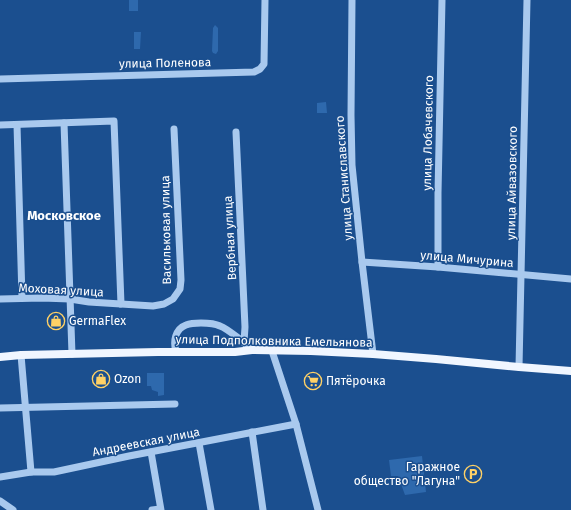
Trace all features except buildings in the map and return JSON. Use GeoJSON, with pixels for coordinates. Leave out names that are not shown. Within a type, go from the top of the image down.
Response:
{"type":"FeatureCollection","features":[{"type":"Feature","properties":{"kind":"main road","name":"улица Подполковника Емельянова"},"geometry":{"type":"LineString","coordinates":[[0,357],[21,355],[176,351],[311,351],[373,354],[571,371]]}},
{"type":"Feature","properties":{"kind":"street","name":"улица Поленова"},"geometry":{"type":"LineString","coordinates":[[0,79],[254,72],[260,70],[264,64],[265,0]]}},
{"type":"Feature","properties":{"kind":"street","name":"улица Станиславского"},"geometry":{"type":"LineString","coordinates":[[352,0],[352,165],[373,354]]}},
{"type":"Feature","properties":{"kind":"street","name":"улица Лобачевского"},"geometry":{"type":"LineString","coordinates":[[438,267],[442,0]]}},
{"type":"Feature","properties":{"kind":"street","name":"улица Айвазовского"},"geometry":{"type":"LineString","coordinates":[[519,367],[527,0]]}},
{"type":"Feature","properties":{"kind":"street"},"geometry":{"type":"LineString","coordinates":[[0,125],[114,122],[121,304]]}},
{"type":"Feature","properties":{"kind":"street"},"geometry":{"type":"LineString","coordinates":[[64,123],[72,354]]}},
{"type":"Feature","properties":{"kind":"street"},"geometry":{"type":"LineString","coordinates":[[17,125],[22,298]]}},
{"type":"Feature","properties":{"kind":"street","name":"Васильковая улица"},"geometry":{"type":"LineString","coordinates":[[121,304],[153,306],[164,304],[173,299],[180,289],[181,280],[174,129]]}},
{"type":"Feature","properties":{"kind":"street","name":"Вербная улица"},"geometry":{"type":"LineString","coordinates":[[236,132],[245,327],[244,342]]}},
{"type":"Feature","properties":{"kind":"street","name":"улица Мичурина"},"geometry":{"type":"LineString","coordinates":[[362,262],[571,279]]}},
{"type":"Feature","properties":{"kind":"street","name":"Моховая улица"},"geometry":{"type":"LineString","coordinates":[[0,299],[70,299],[121,304]]}},
{"type":"Feature","properties":{"kind":"street"},"geometry":{"type":"LineString","coordinates":[[176,351],[175,338],[178,330],[185,325],[210,323],[220,326],[244,342],[252,350]]}},
{"type":"Feature","properties":{"kind":"street"},"geometry":{"type":"LineString","coordinates":[[272,351],[296,424],[318,510]]}},
{"type":"Feature","properties":{"kind":"street"},"geometry":{"type":"LineString","coordinates":[[21,355],[31,472]]}},
{"type":"Feature","properties":{"kind":"street"},"geometry":{"type":"LineString","coordinates":[[0,408],[175,404]]}},
{"type":"Feature","properties":{"kind":"street","name":"Андреевская улица"},"geometry":{"type":"LineString","coordinates":[[0,477],[31,472],[54,472],[296,424]]}},
{"type":"Feature","properties":{"kind":"street"},"geometry":{"type":"LineString","coordinates":[[252,432],[263,510]]}},
{"type":"Feature","properties":{"kind":"street"},"geometry":{"type":"LineString","coordinates":[[199,443],[211,510]]}},
{"type":"Feature","properties":{"kind":"street"},"geometry":{"type":"LineString","coordinates":[[151,452],[160,509],[152,510]]}},
{"type":"Feature","properties":{"kind":"street"},"geometry":{"type":"LineString","coordinates":[[0,501],[12,510]]}},
{"type":"Feature","properties":{"kind":"shaded area"},"geometry":{"type":"Polygon","coordinates":[[[129,0],[138,0],[138,11],[129,11],[129,0]]]}},
{"type":"Feature","properties":{"kind":"shaded area"},"geometry":{"type":"Polygon","coordinates":[[[215,25],[218,28],[218,51],[216,54],[212,51],[213,28],[215,25]]]}},
{"type":"Feature","properties":{"kind":"shaded area"},"geometry":{"type":"Polygon","coordinates":[[[134,32],[141,32],[140,49],[134,49],[134,32]]]}},
{"type":"Feature","properties":{"kind":"shaded area"},"geometry":{"type":"Polygon","coordinates":[[[326,102],[327,113],[317,113],[317,103],[326,102]]]}},
{"type":"Feature","properties":{"kind":"shaded area"},"geometry":{"type":"Polygon","coordinates":[[[147,373],[164,373],[164,395],[158,396],[158,392],[152,390],[151,386],[147,386],[147,373]]]}},
{"type":"Feature","properties":{"kind":"shaded area"},"geometry":{"type":"Polygon","coordinates":[[[422,456],[426,492],[405,495],[398,476],[391,476],[389,460],[422,456]]]}},
{"type":"Feature","properties":{"kind":"place","name":"GermaFlex"},"geometry":{"type":"Point","coordinates":[56,321]}},
{"type":"Feature","properties":{"kind":"place","name":"Ozon"},"geometry":{"type":"Point","coordinates":[101,379]}},
{"type":"Feature","properties":{"kind":"place","name":"Пятёрочка"},"geometry":{"type":"Point","coordinates":[313,381]}},
{"type":"Feature","properties":{"kind":"place","name":"Гаражное общество \"Лагуна\""},"geometry":{"type":"Point","coordinates":[473,474]}},
{"type":"Feature","properties":{"kind":"district","name":"Московское"},"geometry":{"type":"Point","coordinates":[64,215]}}]}
